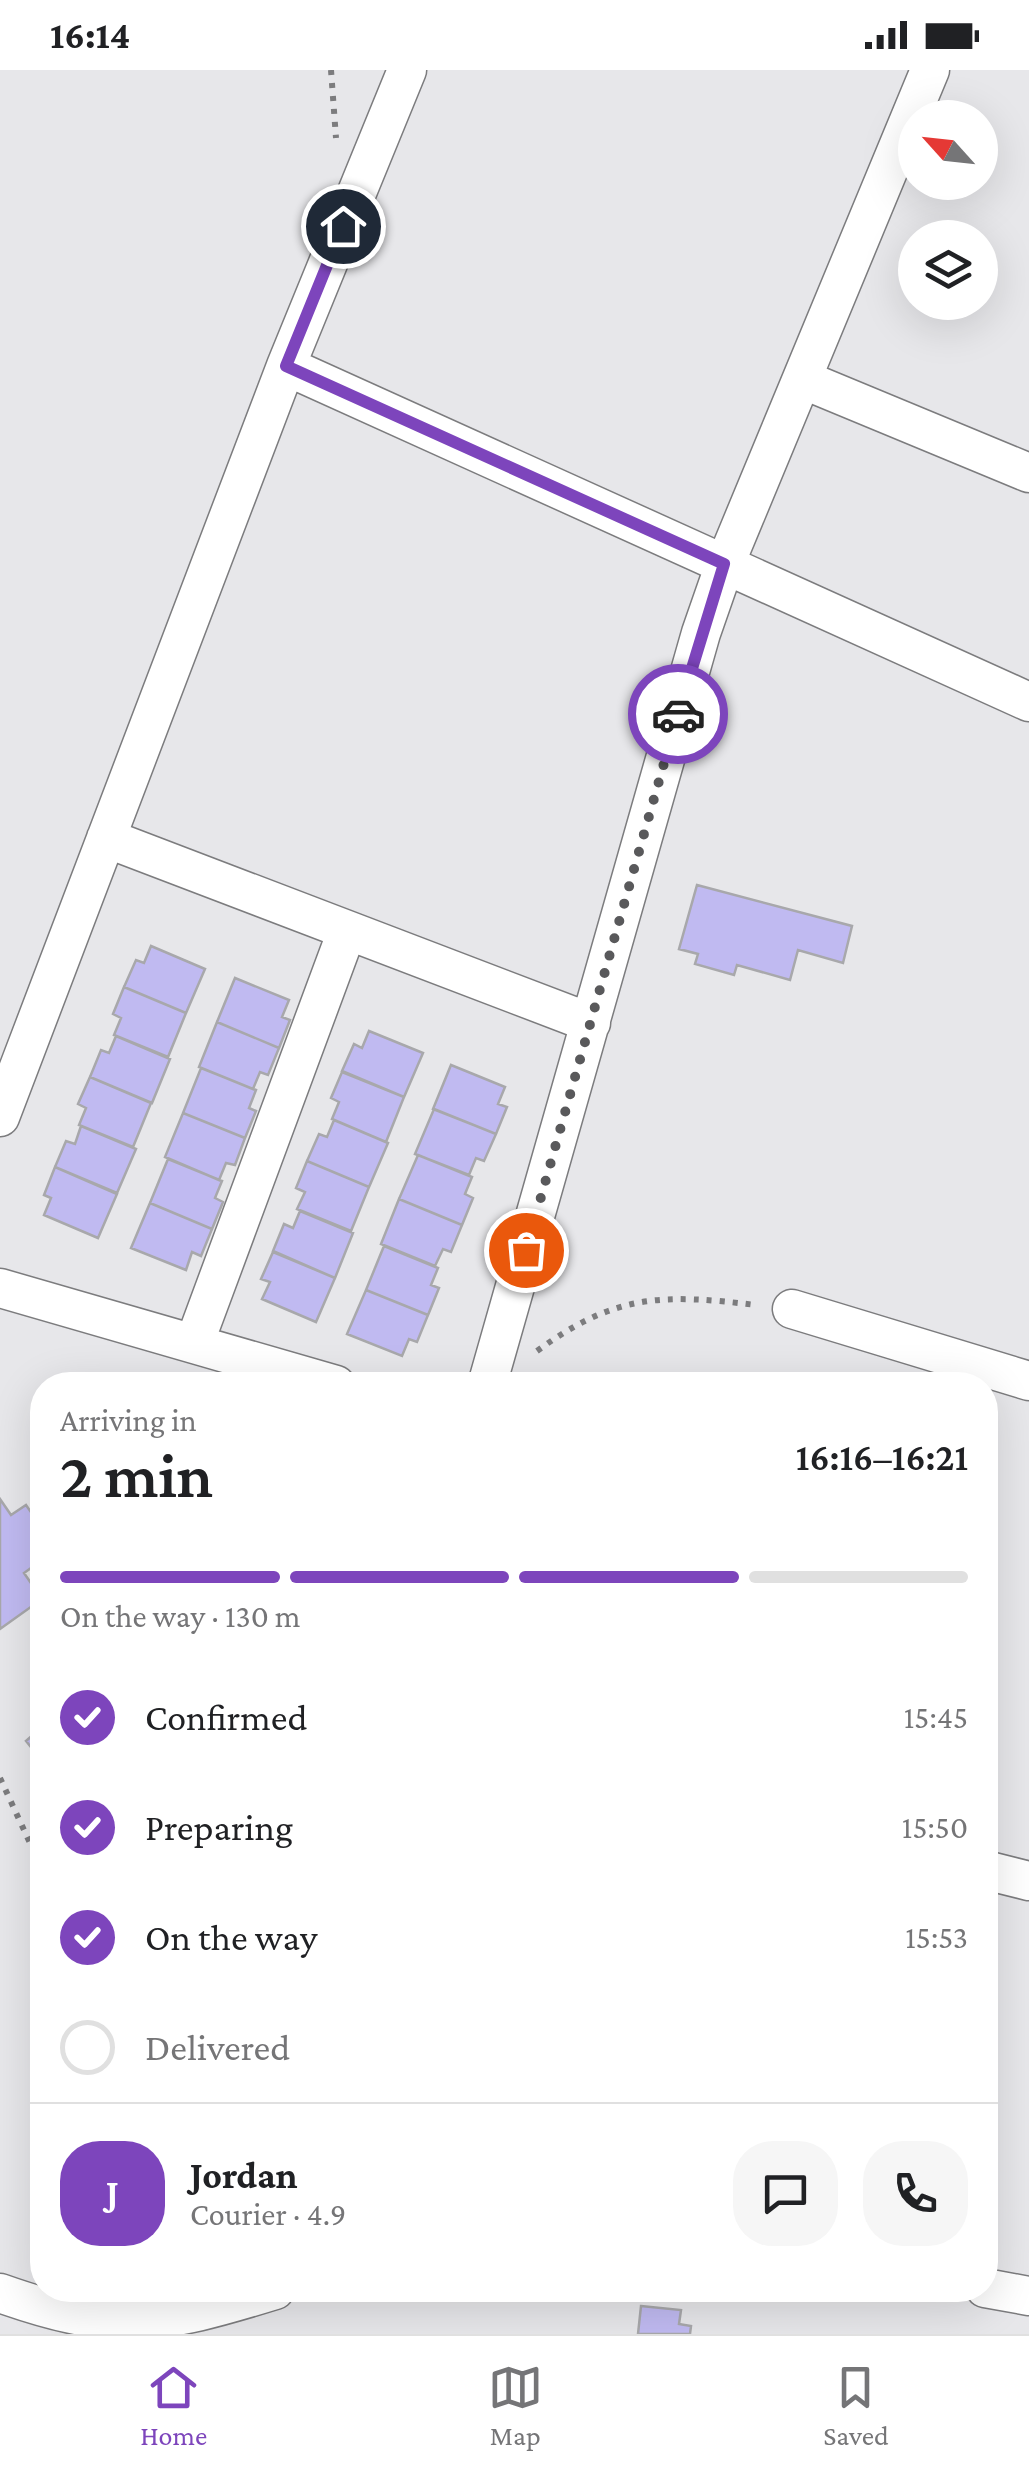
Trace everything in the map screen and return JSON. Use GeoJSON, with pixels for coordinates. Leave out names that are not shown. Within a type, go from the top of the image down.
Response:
{"type":"FeatureCollection","features":[{"type":"Feature","properties":{"kind":"street"},"geometry":{"type":"LineString","coordinates":[[0,1116],[286,366],[406,70]]}},
{"type":"Feature","properties":{"kind":"street"},"geometry":{"type":"LineString","coordinates":[[485,1372],[724,564],[930,70]]}},
{"type":"Feature","properties":{"kind":"street"},"geometry":{"type":"LineString","coordinates":[[286,366],[1029,702]]}},
{"type":"Feature","properties":{"kind":"street"},"geometry":{"type":"LineString","coordinates":[[802,379],[1029,473]]}},
{"type":"Feature","properties":{"kind":"street"},"geometry":{"type":"LineString","coordinates":[[106,838],[591,1024]]}},
{"type":"Feature","properties":{"kind":"street"},"geometry":{"type":"LineString","coordinates":[[194,1344],[347,931]]}},
{"type":"Feature","properties":{"kind":"street"},"geometry":{"type":"LineString","coordinates":[[0,1288],[291,1372]]}},
{"type":"Feature","properties":{"kind":"street"},"geometry":{"type":"LineString","coordinates":[[792,1309],[1029,1381]]}},
{"type":"Feature","properties":{"kind":"street"},"geometry":{"type":"LineString","coordinates":[[998,1874],[1029,1882]]}},
{"type":"Feature","properties":{"kind":"street"},"geometry":{"type":"LineString","coordinates":[[998,2290],[1029,2296]]}},
{"type":"Feature","properties":{"kind":"street"},"geometry":{"type":"LineString","coordinates":[[0,2293],[48,2319],[110,2333],[148,2329],[235,2302]]}},
{"type":"Feature","properties":{"kind":"path"},"geometry":{"type":"LineString","coordinates":[[497,1372],[536,1352],[569,1328],[624,1304],[701,1296],[792,1309]]}},
{"type":"Feature","properties":{"kind":"path"},"geometry":{"type":"LineString","coordinates":[[0,1778],[30,1843]]}},
{"type":"Feature","properties":{"kind":"building"},"geometry":{"type":"Polygon","coordinates":[[[697,885],[852,926],[843,963],[798,950],[790,980],[737,965],[734,975],[695,964],[698,954],[679,949],[697,885]]]}},
{"type":"Feature","properties":{"kind":"building"},"geometry":{"type":"Polygon","coordinates":[[[151,946],[205,969],[186,1013],[124,987],[136,960],[144,963],[151,946]]]}},
{"type":"Feature","properties":{"kind":"building"},"geometry":{"type":"Polygon","coordinates":[[[235,978],[289,1000],[282,1017],[290,1020],[279,1048],[217,1022],[235,978]]]}},
{"type":"Feature","properties":{"kind":"building"},"geometry":{"type":"Polygon","coordinates":[[[124,987],[186,1013],[168,1057],[114,1035],[121,1018],[113,1014],[124,987]]]}},
{"type":"Feature","properties":{"kind":"building"},"geometry":{"type":"Polygon","coordinates":[[[217,1022],[279,1048],[268,1075],[260,1072],[253,1089],[199,1067],[217,1022]]]}},
{"type":"Feature","properties":{"kind":"building"},"geometry":{"type":"Polygon","coordinates":[[[369,1031],[423,1053],[404,1097],[342,1071],[354,1044],[362,1048],[369,1031]]]}},
{"type":"Feature","properties":{"kind":"building"},"geometry":{"type":"Polygon","coordinates":[[[116,1036],[170,1059],[152,1103],[90,1077],[101,1050],[109,1053],[116,1036]]]}},
{"type":"Feature","properties":{"kind":"building"},"geometry":{"type":"Polygon","coordinates":[[[451,1065],[505,1087],[498,1104],[507,1107],[496,1134],[433,1109],[451,1065]]]}},
{"type":"Feature","properties":{"kind":"building"},"geometry":{"type":"Polygon","coordinates":[[[201,1068],[256,1090],[249,1108],[256,1111],[245,1138],[183,1113],[201,1068]]]}},
{"type":"Feature","properties":{"kind":"building"},"geometry":{"type":"Polygon","coordinates":[[[342,1072],[404,1097],[386,1142],[332,1119],[339,1102],[331,1098],[342,1072]]]}},
{"type":"Feature","properties":{"kind":"building"},"geometry":{"type":"Polygon","coordinates":[[[90,1077],[151,1103],[133,1147],[79,1125],[86,1108],[78,1104],[90,1077]]]}},
{"type":"Feature","properties":{"kind":"building"},"geometry":{"type":"Polygon","coordinates":[[[434,1109],[496,1134],[484,1161],[476,1158],[469,1175],[415,1154],[434,1109]]]}},
{"type":"Feature","properties":{"kind":"building"},"geometry":{"type":"Polygon","coordinates":[[[183,1113],[245,1138],[235,1165],[226,1163],[219,1180],[165,1157],[183,1113]]]}},
{"type":"Feature","properties":{"kind":"building"},"geometry":{"type":"Polygon","coordinates":[[[334,1120],[388,1143],[369,1187],[307,1161],[319,1134],[327,1137],[334,1120]]]}},
{"type":"Feature","properties":{"kind":"building"},"geometry":{"type":"Polygon","coordinates":[[[81,1126],[136,1149],[117,1193],[55,1167],[66,1141],[75,1144],[81,1126]]]}},
{"type":"Feature","properties":{"kind":"building"},"geometry":{"type":"Polygon","coordinates":[[[418,1155],[472,1177],[465,1194],[473,1198],[462,1225],[399,1199],[418,1155]]]}},
{"type":"Feature","properties":{"kind":"building"},"geometry":{"type":"Polygon","coordinates":[[[168,1159],[222,1181],[215,1198],[223,1202],[212,1229],[150,1203],[168,1159]]]}},
{"type":"Feature","properties":{"kind":"building"},"geometry":{"type":"Polygon","coordinates":[[[307,1161],[369,1187],[351,1231],[297,1209],[305,1192],[296,1188],[307,1161]]]}},
{"type":"Feature","properties":{"kind":"building"},"geometry":{"type":"Polygon","coordinates":[[[55,1167],[117,1194],[98,1238],[44,1215],[51,1198],[44,1195],[55,1167]]]}},
{"type":"Feature","properties":{"kind":"building"},"geometry":{"type":"Polygon","coordinates":[[[399,1199],[462,1225],[451,1252],[443,1249],[435,1266],[381,1244],[399,1199]]]}},
{"type":"Feature","properties":{"kind":"building"},"geometry":{"type":"Polygon","coordinates":[[[150,1203],[212,1229],[201,1256],[192,1252],[186,1270],[131,1248],[150,1203]]]}},
{"type":"Feature","properties":{"kind":"building"},"geometry":{"type":"Polygon","coordinates":[[[300,1211],[353,1233],[335,1278],[273,1251],[284,1224],[293,1228],[300,1211]]]}},
{"type":"Feature","properties":{"kind":"building"},"geometry":{"type":"Polygon","coordinates":[[[384,1246],[438,1268],[431,1285],[439,1288],[428,1315],[366,1290],[384,1246]]]}},
{"type":"Feature","properties":{"kind":"building"},"geometry":{"type":"Polygon","coordinates":[[[273,1252],[335,1278],[316,1322],[262,1299],[270,1282],[261,1279],[273,1252]]]}},
{"type":"Feature","properties":{"kind":"building"},"geometry":{"type":"Polygon","coordinates":[[[366,1290],[428,1315],[417,1342],[409,1339],[402,1356],[347,1334],[366,1290]]]}},
{"type":"Feature","properties":{"kind":"building"},"geometry":{"type":"Polygon","coordinates":[[[0,1499],[11,1515],[26,1505],[30,1511],[30,1569],[24,1573],[30,1582],[30,1608],[0,1629],[0,1499]]]}},
{"type":"Feature","properties":{"kind":"building"},"geometry":{"type":"Polygon","coordinates":[[[641,2306],[681,2310],[679,2324],[691,2326],[690,2334],[638,2334],[641,2306]]]}},
{"type":"Feature","properties":{"kind":"way so far"},"geometry":{"type":"LineString","coordinates":[[526,1250],[678,714]]}},
{"type":"Feature","properties":{"kind":"route"},"geometry":{"type":"LineString","coordinates":[[343,226],[286,366],[724,564],[678,714]]}}]}
